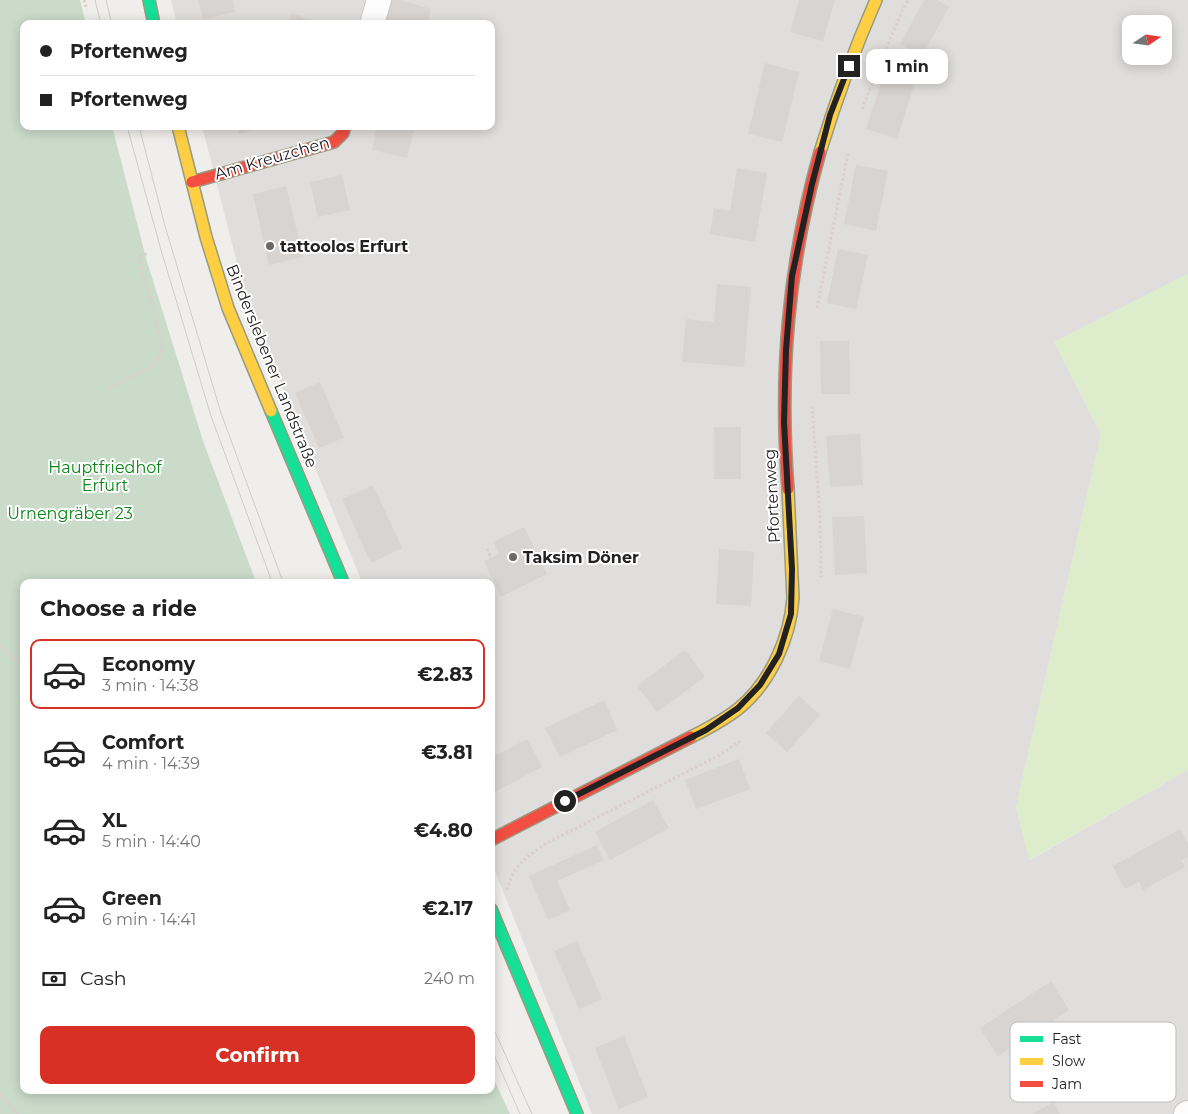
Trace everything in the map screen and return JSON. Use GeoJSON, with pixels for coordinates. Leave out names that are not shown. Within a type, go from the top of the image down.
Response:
{"type":"FeatureCollection","features":[{"type":"Feature","properties":{"kind":"street"},"geometry":{"type":"LineString","coordinates":[[148,0],[153,20]]}},
{"type":"Feature","properties":{"kind":"street"},"geometry":{"type":"LineString","coordinates":[[373,20],[379,0]]}},
{"type":"Feature","properties":{"kind":"street","name":"Pfortenweg"},"geometry":{"type":"LineString","coordinates":[[495,838],[706,730],[744,703],[760,685],[779,654],[791,614],[792,569],[784,422],[786,350],[792,276],[812,184],[830,115],[876,0]]}},
{"type":"Feature","properties":{"kind":"street","name":"Binderslebener Landstraße"},"geometry":{"type":"LineString","coordinates":[[179,130],[206,237],[228,308],[342,579]]}},
{"type":"Feature","properties":{"kind":"street","name":"Am Kreuzchen"},"geometry":{"type":"LineString","coordinates":[[192,182],[334,142],[344,130]]}},
{"type":"Feature","properties":{"kind":"street"},"geometry":{"type":"LineString","coordinates":[[495,919],[577,1114]]}},
{"type":"Feature","properties":{"kind":"path"},"geometry":{"type":"LineString","coordinates":[[84,0],[86,10]]}},
{"type":"Feature","properties":{"kind":"path"},"geometry":{"type":"LineString","coordinates":[[110,388],[148,368],[159,359],[163,344],[138,257],[149,253]]}},
{"type":"Feature","properties":{"kind":"path"},"geometry":{"type":"LineString","coordinates":[[487,549],[491,557]]}},
{"type":"Feature","properties":{"kind":"path"},"geometry":{"type":"LineString","coordinates":[[0,644],[20,666]]}},
{"type":"Feature","properties":{"kind":"path"},"geometry":{"type":"LineString","coordinates":[[0,1094],[18,1114]]}},
{"type":"Feature","properties":{"kind":"shaded area"},"geometry":{"type":"Polygon","coordinates":[[[171,0],[1188,0],[1188,274],[1054,342],[1101,434],[1016,807],[1030,860],[1188,770],[1188,1107],[1176,1114],[592,1114],[495,871],[495,579],[361,579],[247,302],[203,130],[495,130],[495,20],[176,20],[171,0]]]}},
{"type":"Feature","properties":{"kind":"green space","name":"Hauptfriedhof Erfurt"},"geometry":{"type":"Polygon","coordinates":[[[0,0],[80,0],[85,20],[20,20],[20,130],[113,130],[146,258],[203,441],[255,579],[20,579],[20,1094],[495,1094],[495,1082],[510,1114],[0,1114],[0,0]]]}},
{"type":"Feature","properties":{"kind":"green space"},"geometry":{"type":"Polygon","coordinates":[[[1188,274],[1188,770],[1029,860],[1016,807],[1101,434],[1054,342],[1188,274]]]}},
{"type":"Feature","properties":{"kind":"building"},"geometry":{"type":"Polygon","coordinates":[[[198,0],[233,0],[235,12],[203,19],[198,0]]]}},
{"type":"Feature","properties":{"kind":"building"},"geometry":{"type":"Polygon","coordinates":[[[391,0],[400,0],[431,9],[428,20],[385,20],[391,0]]]}},
{"type":"Feature","properties":{"kind":"building"},"geometry":{"type":"Polygon","coordinates":[[[799,0],[835,0],[823,41],[790,32],[799,0]]]}},
{"type":"Feature","properties":{"kind":"building"},"geometry":{"type":"Polygon","coordinates":[[[924,0],[937,0],[949,7],[922,56],[900,44],[924,0]]]}},
{"type":"Feature","properties":{"kind":"building"},"geometry":{"type":"Polygon","coordinates":[[[292,13],[310,20],[289,20],[292,13]]]}},
{"type":"Feature","properties":{"kind":"building"},"geometry":{"type":"Polygon","coordinates":[[[765,63],[799,72],[782,142],[748,134],[765,63]]]}},
{"type":"Feature","properties":{"kind":"building"},"geometry":{"type":"Polygon","coordinates":[[[884,75],[914,85],[897,139],[866,129],[884,75]]]}},
{"type":"Feature","properties":{"kind":"building"},"geometry":{"type":"Polygon","coordinates":[[[238,130],[254,130],[239,134],[238,130]]]}},
{"type":"Feature","properties":{"kind":"building"},"geometry":{"type":"Polygon","coordinates":[[[376,130],[414,130],[407,158],[372,150],[376,130]]]}},
{"type":"Feature","properties":{"kind":"building"},"geometry":{"type":"Polygon","coordinates":[[[856,165],[888,171],[876,231],[844,224],[856,165]]]}},
{"type":"Feature","properties":{"kind":"building"},"geometry":{"type":"Polygon","coordinates":[[[737,168],[767,173],[755,242],[710,234],[714,208],[730,211],[737,168]]]}},
{"type":"Feature","properties":{"kind":"building"},"geometry":{"type":"Polygon","coordinates":[[[342,175],[350,210],[318,217],[310,182],[342,175]]]}},
{"type":"Feature","properties":{"kind":"building"},"geometry":{"type":"Polygon","coordinates":[[[286,186],[303,257],[269,265],[253,194],[286,186]]]}},
{"type":"Feature","properties":{"kind":"building"},"geometry":{"type":"Polygon","coordinates":[[[838,249],[868,255],[856,309],[827,303],[838,249]]]}},
{"type":"Feature","properties":{"kind":"building"},"geometry":{"type":"Polygon","coordinates":[[[717,284],[751,287],[744,367],[682,362],[686,319],[714,322],[717,284]]]}},
{"type":"Feature","properties":{"kind":"building"},"geometry":{"type":"Polygon","coordinates":[[[820,341],[849,341],[850,394],[821,394],[820,341]]]}},
{"type":"Feature","properties":{"kind":"building"},"geometry":{"type":"Polygon","coordinates":[[[320,382],[344,438],[319,448],[295,393],[320,382]]]}},
{"type":"Feature","properties":{"kind":"building"},"geometry":{"type":"Polygon","coordinates":[[[714,427],[741,427],[741,479],[714,479],[714,427]]]}},
{"type":"Feature","properties":{"kind":"building"},"geometry":{"type":"Polygon","coordinates":[[[860,434],[863,485],[830,487],[826,436],[860,434]]]}},
{"type":"Feature","properties":{"kind":"building"},"geometry":{"type":"Polygon","coordinates":[[[373,485],[402,548],[371,563],[342,499],[373,485]]]}},
{"type":"Feature","properties":{"kind":"building"},"geometry":{"type":"Polygon","coordinates":[[[864,516],[867,573],[835,575],[832,517],[864,516]]]}},
{"type":"Feature","properties":{"kind":"building"},"geometry":{"type":"Polygon","coordinates":[[[524,527],[547,574],[501,597],[495,584],[495,579],[492,579],[484,561],[499,554],[493,542],[524,527]]]}},
{"type":"Feature","properties":{"kind":"building"},"geometry":{"type":"Polygon","coordinates":[[[719,549],[754,552],[751,606],[716,604],[719,549]]]}},
{"type":"Feature","properties":{"kind":"building"},"geometry":{"type":"Polygon","coordinates":[[[833,609],[864,617],[850,669],[819,661],[833,609]]]}},
{"type":"Feature","properties":{"kind":"building"},"geometry":{"type":"Polygon","coordinates":[[[685,650],[705,677],[657,712],[637,686],[685,650]]]}},
{"type":"Feature","properties":{"kind":"building"},"geometry":{"type":"Polygon","coordinates":[[[799,696],[820,715],[787,752],[766,733],[799,696]]]}},
{"type":"Feature","properties":{"kind":"building"},"geometry":{"type":"Polygon","coordinates":[[[604,700],[617,730],[560,757],[545,728],[604,700]]]}},
{"type":"Feature","properties":{"kind":"building"},"geometry":{"type":"Polygon","coordinates":[[[527,739],[542,767],[495,792],[495,756],[527,739]]]}},
{"type":"Feature","properties":{"kind":"building"},"geometry":{"type":"Polygon","coordinates":[[[739,759],[750,789],[696,809],[685,780],[739,759]]]}},
{"type":"Feature","properties":{"kind":"building"},"geometry":{"type":"Polygon","coordinates":[[[653,800],[669,828],[610,860],[595,832],[653,800]]]}},
{"type":"Feature","properties":{"kind":"building"},"geometry":{"type":"Polygon","coordinates":[[[1180,829],[1188,843],[1188,857],[1181,860],[1185,867],[1143,890],[1139,882],[1125,889],[1113,866],[1180,829]]]}},
{"type":"Feature","properties":{"kind":"building"},"geometry":{"type":"Polygon","coordinates":[[[597,845],[604,860],[557,881],[570,910],[548,920],[529,876],[597,845]]]}},
{"type":"Feature","properties":{"kind":"building"},"geometry":{"type":"Polygon","coordinates":[[[577,941],[602,999],[579,1009],[554,951],[577,941]]]}},
{"type":"Feature","properties":{"kind":"building"},"geometry":{"type":"Polygon","coordinates":[[[1051,981],[1069,1010],[1050,1022],[1010,1022],[1010,1048],[998,1056],[980,1028],[1051,981]]]}},
{"type":"Feature","properties":{"kind":"building"},"geometry":{"type":"Polygon","coordinates":[[[624,1036],[648,1097],[619,1109],[595,1048],[624,1036]]]}},
{"type":"Feature","properties":{"kind":"building"},"geometry":{"type":"Polygon","coordinates":[[[1054,1102],[1060,1114],[1032,1114],[1054,1102]]]}},
{"type":"Feature","properties":{"kind":"tram line"},"geometry":{"type":"LineString","coordinates":[[95,0],[100,20]]}},
{"type":"Feature","properties":{"kind":"tram line"},"geometry":{"type":"LineString","coordinates":[[106,0],[111,20]]}},
{"type":"Feature","properties":{"kind":"tram line"},"geometry":{"type":"LineString","coordinates":[[128,130],[161,250],[211,416],[271,579]]}},
{"type":"Feature","properties":{"kind":"tram line"},"geometry":{"type":"LineString","coordinates":[[140,130],[165,226],[221,413],[282,579]]}},
{"type":"Feature","properties":{"kind":"tram line"},"geometry":{"type":"LineString","coordinates":[[495,1032],[532,1114]]}},
{"type":"Feature","properties":{"kind":"tram line"},"geometry":{"type":"LineString","coordinates":[[495,1057],[520,1114]]}},
{"type":"Feature","properties":{"kind":"traffic: fast"},"geometry":{"type":"LineString","coordinates":[[149,0],[153,20]]}},
{"type":"Feature","properties":{"kind":"traffic: fast"},"geometry":{"type":"LineString","coordinates":[[271,411],[342,579]]}},
{"type":"Feature","properties":{"kind":"traffic: fast"},"geometry":{"type":"LineString","coordinates":[[495,919],[577,1114]]}},
{"type":"Feature","properties":{"kind":"traffic: slow"},"geometry":{"type":"LineString","coordinates":[[820,152],[832,113],[876,0]]}},
{"type":"Feature","properties":{"kind":"traffic: slow"},"geometry":{"type":"LineString","coordinates":[[179,130],[206,237],[228,308],[271,411]]}},
{"type":"Feature","properties":{"kind":"traffic: slow"},"geometry":{"type":"LineString","coordinates":[[691,737],[727,717],[749,698],[769,673],[783,644],[788,629],[793,598],[788,489]]}},
{"type":"Feature","properties":{"kind":"traffic: jam"},"geometry":{"type":"LineString","coordinates":[[192,182],[334,142],[344,130]]}},
{"type":"Feature","properties":{"kind":"traffic: jam"},"geometry":{"type":"LineString","coordinates":[[788,489],[785,403],[789,319],[800,236],[820,152]]}},
{"type":"Feature","properties":{"kind":"traffic: jam"},"geometry":{"type":"LineString","coordinates":[[495,838],[691,737]]}},
{"type":"Feature","properties":{"kind":"place","name":"tattoolos Erfurt"},"geometry":{"type":"Point","coordinates":[270,246]}},
{"type":"Feature","properties":{"kind":"place","name":"Taksim Döner"},"geometry":{"type":"Point","coordinates":[513,557]}},
{"type":"Feature","properties":{"kind":"route"},"geometry":{"type":"LineString","coordinates":[[565,801],[706,730],[738,708],[760,685],[779,654],[791,614],[792,569],[784,422],[786,350],[792,276],[812,184],[830,115],[849,66]]}},
{"type":"Feature","properties":{"kind":"park label","name":"Urnengräber 23"},"geometry":{"type":"Point","coordinates":[70,513]}}]}
